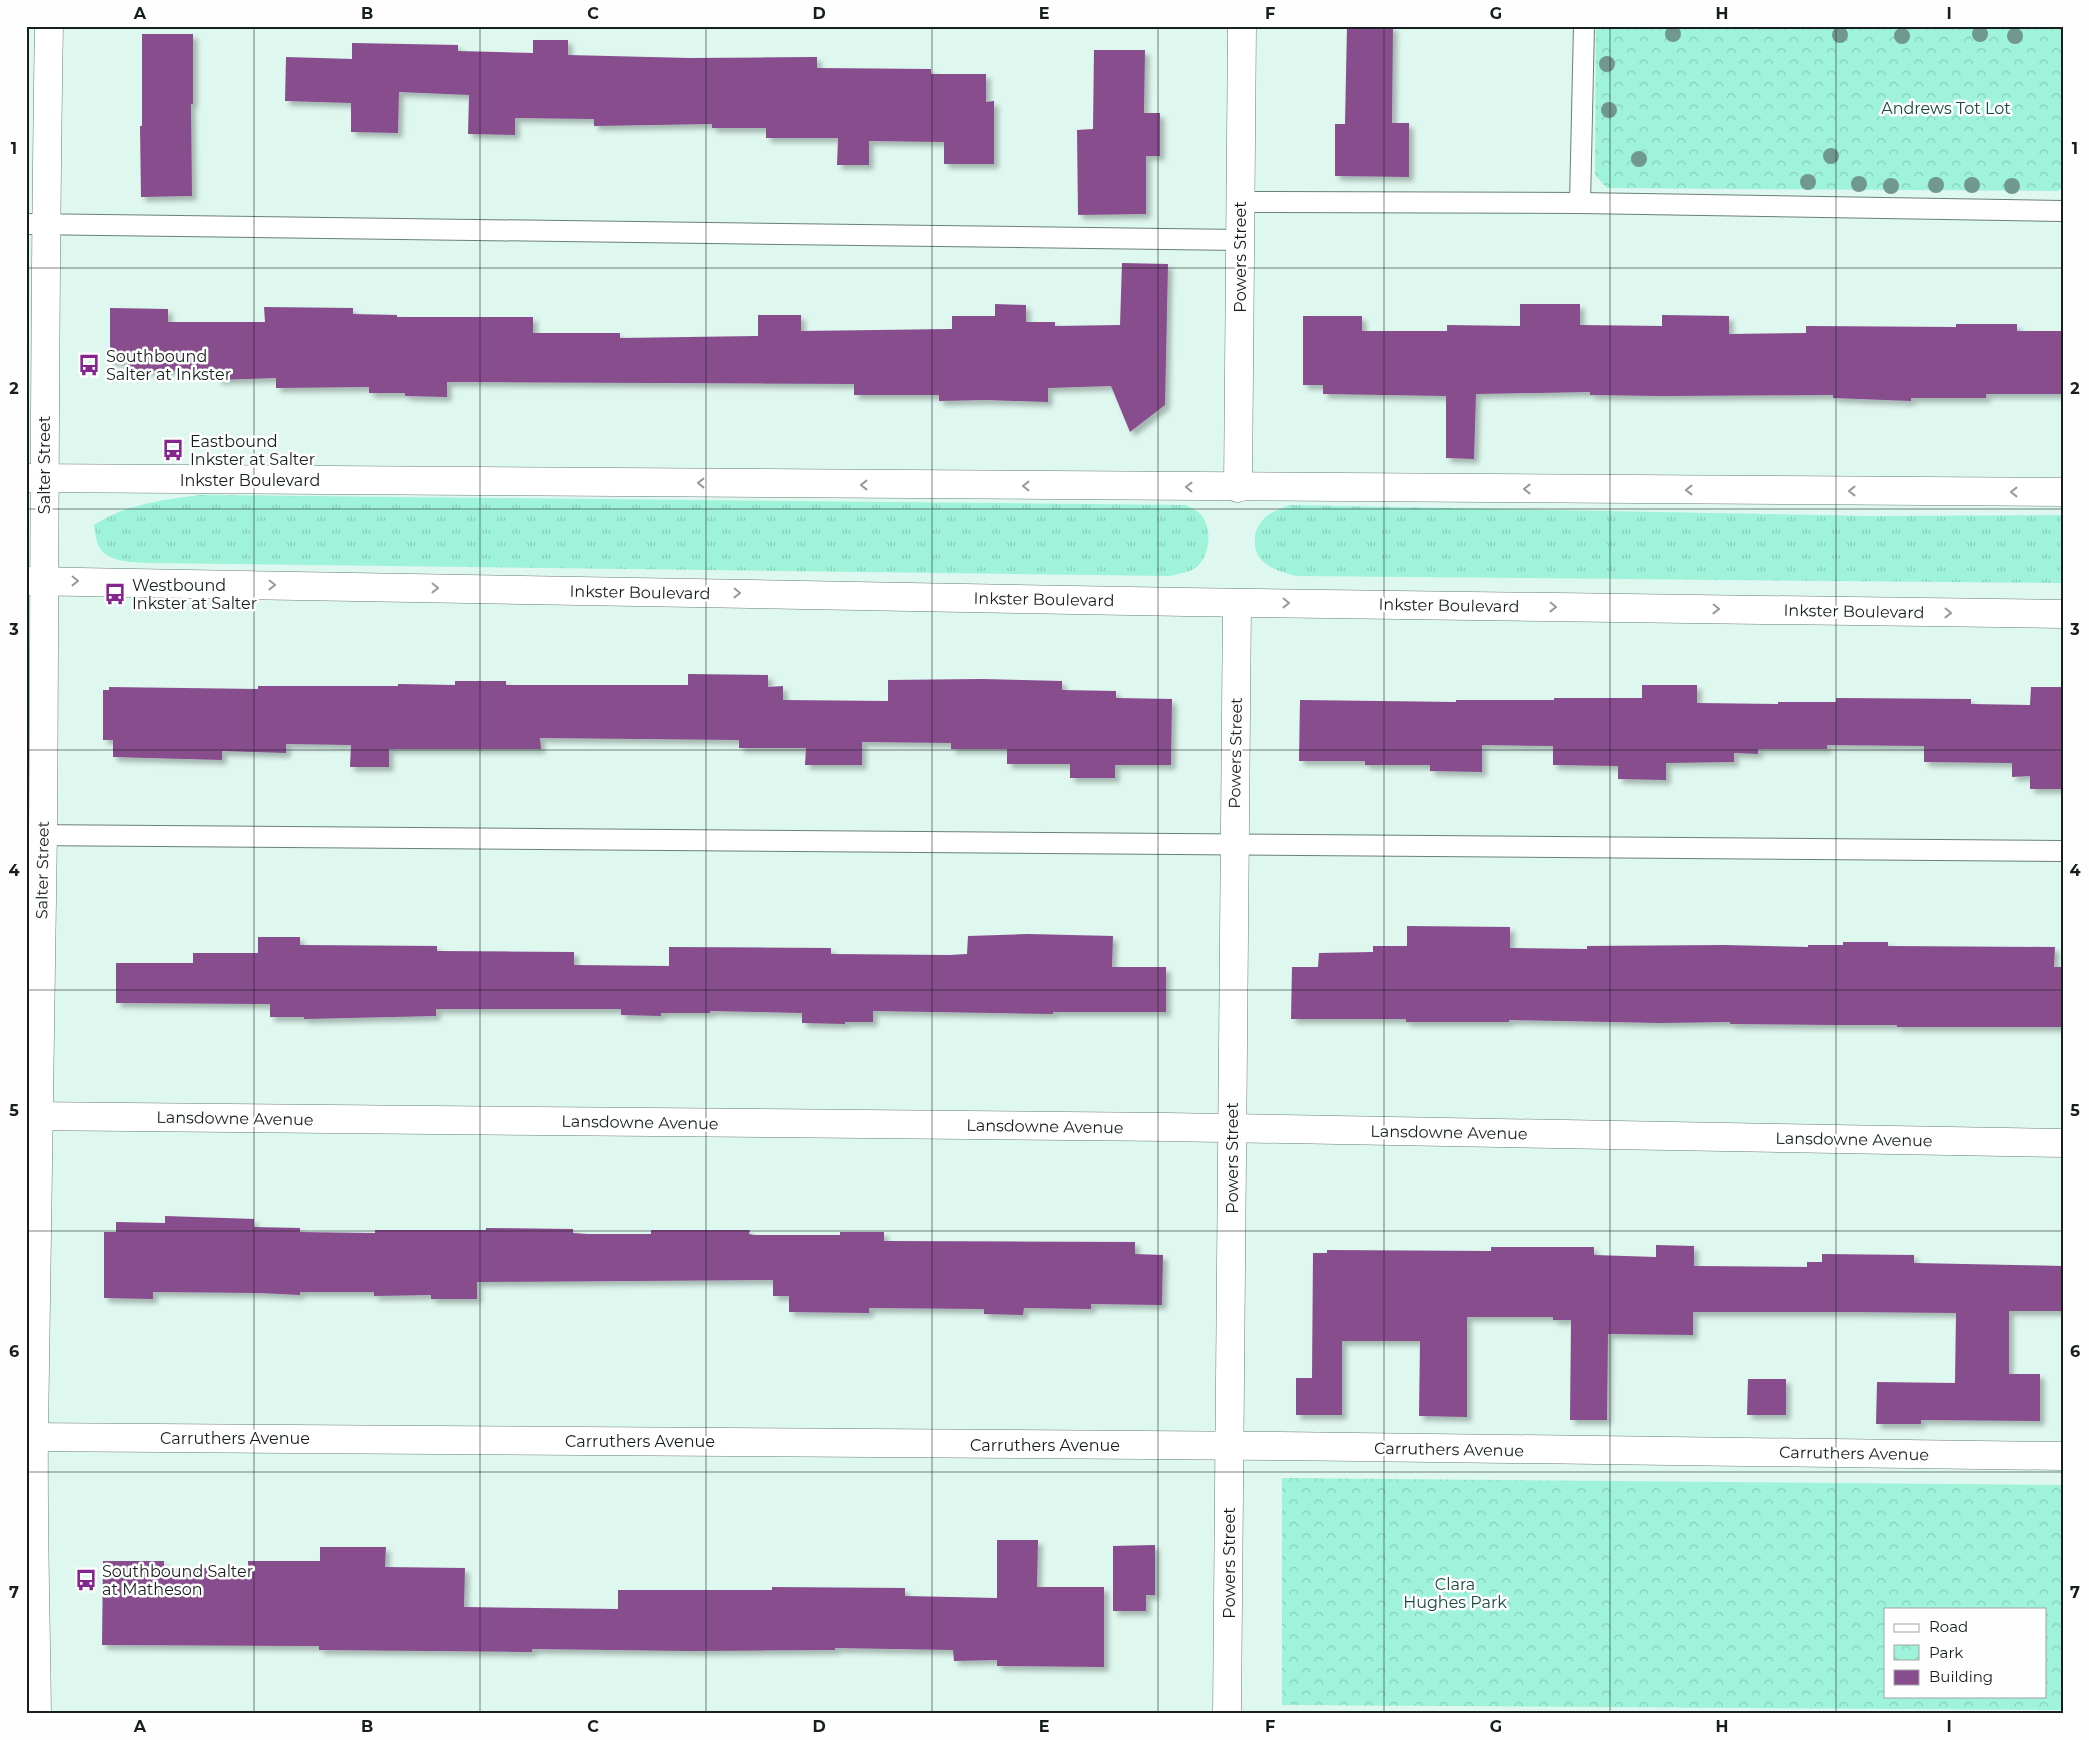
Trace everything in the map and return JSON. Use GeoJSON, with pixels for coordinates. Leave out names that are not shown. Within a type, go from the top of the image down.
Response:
{"type":"FeatureCollection","features":[{"type":"Feature","properties":{"kind":"main road","name":"Salter Street"},"geometry":{"type":"LineString","coordinates":[[36,1714],[30,1437],[36,224],[49,26]]}},
{"type":"Feature","properties":{"kind":"main road","name":"Powers Street"},"geometry":{"type":"LineString","coordinates":[[1238,488],[1242,26]]}},
{"type":"Feature","properties":{"kind":"main road","name":"Inkster Boulevard"},"geometry":{"type":"LineString","coordinates":[[35,478],[1238,488],[2063,492]]}},
{"type":"Feature","properties":{"kind":"main road","name":"Inkster Boulevard"},"geometry":{"type":"LineString","coordinates":[[35,581],[1237,603],[2063,614]]}},
{"type":"Feature","properties":{"kind":"main road","name":"Powers Street"},"geometry":{"type":"LineString","coordinates":[[1227,1714],[1237,603]]}},
{"type":"Feature","properties":{"kind":"main road","name":"Lansdowne Avenue"},"geometry":{"type":"LineString","coordinates":[[33,1116],[1233,1128],[2063,1143]]}},
{"type":"Feature","properties":{"kind":"main road","name":"Carruthers Avenue"},"geometry":{"type":"LineString","coordinates":[[30,1437],[1230,1446],[2063,1456]]}},
{"type":"Feature","properties":{"kind":"lane"},"geometry":{"type":"LineString","coordinates":[[1580,203],[1584,26]]}},
{"type":"Feature","properties":{"kind":"lane"},"geometry":{"type":"LineString","coordinates":[[1240,202],[1580,203],[2063,211]]}},
{"type":"Feature","properties":{"kind":"lane"},"geometry":{"type":"LineString","coordinates":[[36,224],[1240,240]]}},
{"type":"Feature","properties":{"kind":"lane"},"geometry":{"type":"LineString","coordinates":[[34,835],[2063,851]]}},
{"type":"Feature","properties":{"kind":"green space","name":"Andrews Tot Lot"},"geometry":{"type":"Polygon","coordinates":[[[1596,26],[2063,26],[2063,187],[2058,191],[1607,188],[1595,175],[1596,26]]]}},
{"type":"Feature","properties":{"kind":"green space"},"geometry":{"type":"Polygon","coordinates":[[[200,495],[1186,505],[1197,511],[1206,523],[1208,546],[1202,561],[1196,567],[1190,571],[1170,576],[149,563],[128,562],[114,558],[102,551],[98,545],[94,525],[106,518],[145,504],[200,495]]]}},
{"type":"Feature","properties":{"kind":"green space"},"geometry":{"type":"Polygon","coordinates":[[[1289,505],[1868,516],[2063,515],[2063,583],[1296,576],[1266,564],[1257,554],[1255,547],[1255,535],[1261,523],[1268,515],[1289,505]]]}},
{"type":"Feature","properties":{"kind":"green space","name":"Clara Hughes Park"},"geometry":{"type":"Polygon","coordinates":[[[1282,1478],[2063,1485],[2063,1710],[1282,1705],[1282,1478]]]}},
{"type":"Feature","properties":{"kind":"building"},"geometry":{"type":"Polygon","coordinates":[[[1347,26],[1393,26],[1392,123],[1409,123],[1409,177],[1335,176],[1335,124],[1345,124],[1347,26]]]}},
{"type":"Feature","properties":{"kind":"building"},"geometry":{"type":"Polygon","coordinates":[[[142,34],[193,34],[193,104],[191,104],[192,196],[141,197],[142,34]]]}},
{"type":"Feature","properties":{"kind":"building"},"geometry":{"type":"Polygon","coordinates":[[[533,40],[568,40],[568,55],[689,58],[817,57],[817,68],[931,69],[931,74],[986,74],[986,102],[994,101],[994,164],[944,164],[944,142],[869,141],[869,165],[837,165],[838,138],[766,138],[766,128],[712,128],[712,124],[594,126],[594,119],[515,118],[515,135],[468,134],[469,95],[399,92],[398,133],[351,132],[351,103],[285,101],[286,57],[352,59],[352,43],[458,45],[458,51],[533,53],[533,40]]]}},
{"type":"Feature","properties":{"kind":"building"},"geometry":{"type":"Polygon","coordinates":[[[1094,50],[1145,50],[1144,113],[1160,113],[1160,156],[1146,156],[1146,214],[1078,215],[1077,130],[1093,129],[1094,50]]]}},
{"type":"Feature","properties":{"kind":"building"},"geometry":{"type":"Polygon","coordinates":[[[1122,263],[1168,264],[1165,405],[1130,432],[1111,386],[1048,388],[1048,402],[939,401],[939,395],[854,395],[854,384],[447,382],[447,397],[405,396],[405,393],[369,393],[369,387],[276,388],[276,378],[217,380],[217,370],[128,371],[128,362],[110,362],[110,308],[168,309],[168,322],[265,322],[264,307],[353,308],[353,314],[397,315],[397,317],[533,317],[533,333],[620,333],[620,338],[758,336],[758,315],[801,315],[801,331],[952,329],[952,316],[995,316],[995,304],[1026,305],[1026,322],[1055,322],[1055,326],[1120,325],[1122,263]]]}},
{"type":"Feature","properties":{"kind":"building"},"geometry":{"type":"Polygon","coordinates":[[[1520,304],[1580,304],[1580,325],[1662,326],[1662,315],[1729,316],[1729,334],[1806,333],[1806,326],[1956,327],[1956,324],[2017,324],[2017,331],[2063,331],[2063,394],[1986,394],[1986,398],[1911,398],[1911,401],[1833,398],[1833,395],[1661,396],[1590,395],[1590,392],[1476,394],[1474,459],[1446,458],[1446,396],[1323,394],[1323,385],[1303,385],[1303,316],[1362,316],[1362,331],[1447,331],[1447,325],[1520,326],[1520,304]]]}},
{"type":"Feature","properties":{"kind":"building"},"geometry":{"type":"Polygon","coordinates":[[[688,674],[768,675],[768,687],[783,686],[783,700],[888,701],[888,680],[982,679],[1062,681],[1062,690],[1116,691],[1116,698],[1172,699],[1171,765],[1115,765],[1115,778],[1070,778],[1070,764],[1007,764],[1007,749],[951,749],[951,743],[862,742],[862,765],[805,765],[806,748],[739,748],[739,740],[540,738],[541,749],[389,749],[389,767],[350,767],[351,745],[286,744],[286,753],[222,751],[222,760],[113,757],[113,740],[103,740],[103,690],[109,690],[109,687],[258,689],[258,686],[455,685],[455,681],[506,681],[506,685],[688,685],[688,674]]]}},
{"type":"Feature","properties":{"kind":"building"},"geometry":{"type":"Polygon","coordinates":[[[1642,685],[1697,685],[1697,703],[1778,704],[1778,702],[1836,702],[1836,698],[1971,699],[1971,704],[2030,705],[2031,687],[2063,687],[2063,789],[2030,789],[2030,776],[2012,777],[2012,763],[1924,762],[1924,746],[1827,745],[1827,749],[1758,749],[1758,754],[1734,753],[1734,762],[1666,763],[1666,780],[1618,779],[1618,766],[1553,765],[1553,746],[1482,745],[1482,772],[1430,771],[1430,765],[1365,765],[1365,761],[1299,761],[1300,700],[1456,702],[1456,700],[1642,698],[1642,685]]]}},
{"type":"Feature","properties":{"kind":"building"},"geometry":{"type":"Polygon","coordinates":[[[1407,926],[1510,927],[1510,948],[1587,949],[1587,946],[1725,945],[1808,947],[1808,945],[1843,945],[1843,942],[1888,942],[1888,946],[2055,947],[2054,967],[2063,967],[2063,1027],[1897,1027],[1897,1025],[1509,1020],[1509,1022],[1406,1022],[1406,1019],[1291,1019],[1292,967],[1318,967],[1319,953],[1373,952],[1373,946],[1407,946],[1407,926]]]}},
{"type":"Feature","properties":{"kind":"building"},"geometry":{"type":"Polygon","coordinates":[[[1028,934],[1113,936],[1112,967],[1166,967],[1166,1012],[1053,1012],[1053,1014],[873,1011],[873,1022],[845,1022],[845,1024],[802,1023],[802,1013],[710,1011],[710,1013],[661,1013],[661,1016],[621,1015],[621,1009],[436,1009],[436,1016],[304,1019],[304,1017],[270,1017],[270,1004],[116,1003],[116,963],[193,963],[193,953],[258,953],[258,937],[300,937],[300,945],[437,946],[437,951],[574,952],[574,965],[669,966],[669,947],[831,948],[831,954],[949,955],[967,954],[968,936],[1028,934]]]}},
{"type":"Feature","properties":{"kind":"building"},"geometry":{"type":"Polygon","coordinates":[[[165,1216],[254,1219],[254,1227],[300,1228],[300,1232],[375,1233],[375,1230],[486,1230],[486,1228],[573,1229],[573,1233],[588,1234],[651,1234],[651,1230],[750,1230],[749,1234],[754,1235],[840,1235],[840,1232],[884,1232],[884,1241],[1135,1242],[1135,1254],[1163,1255],[1162,1305],[1091,1304],[1091,1309],[1024,1308],[1023,1315],[984,1314],[984,1309],[869,1308],[869,1313],[789,1312],[789,1296],[773,1296],[773,1280],[477,1282],[477,1299],[431,1299],[431,1295],[374,1296],[374,1292],[300,1292],[300,1295],[153,1292],[153,1299],[104,1298],[104,1232],[116,1232],[116,1222],[165,1223],[165,1216]]]}},
{"type":"Feature","properties":{"kind":"building"},"geometry":{"type":"Polygon","coordinates":[[[1656,1245],[1694,1246],[1694,1266],[1807,1267],[1807,1262],[1822,1262],[1822,1254],[1914,1255],[1914,1263],[2063,1266],[2063,1311],[2009,1311],[2009,1374],[2040,1374],[2040,1421],[1921,1420],[1921,1424],[1876,1424],[1877,1382],[1955,1383],[1956,1313],[1850,1312],[1693,1312],[1693,1335],[1608,1334],[1607,1420],[1570,1420],[1571,1320],[1553,1320],[1553,1317],[1467,1317],[1467,1417],[1419,1416],[1420,1341],[1342,1341],[1342,1415],[1296,1415],[1296,1378],[1312,1378],[1313,1253],[1327,1253],[1327,1250],[1491,1251],[1491,1247],[1594,1247],[1594,1255],[1656,1257],[1656,1245]]]}},
{"type":"Feature","properties":{"kind":"building"},"geometry":{"type":"Polygon","coordinates":[[[1748,1379],[1786,1379],[1786,1415],[1747,1415],[1748,1379]]]}},
{"type":"Feature","properties":{"kind":"building"},"geometry":{"type":"Polygon","coordinates":[[[997,1540],[1038,1540],[1037,1587],[1104,1587],[1104,1667],[997,1666],[997,1660],[954,1661],[953,1650],[835,1648],[835,1650],[691,1651],[532,1649],[532,1652],[319,1650],[319,1646],[102,1645],[103,1561],[164,1561],[164,1568],[248,1568],[248,1561],[320,1561],[320,1547],[386,1547],[385,1567],[465,1568],[464,1607],[618,1609],[618,1590],[772,1590],[772,1587],[905,1588],[905,1596],[997,1598],[997,1540]]]}},
{"type":"Feature","properties":{"kind":"building"},"geometry":{"type":"Polygon","coordinates":[[[1155,1545],[1155,1595],[1146,1595],[1146,1611],[1113,1611],[1113,1546],[1155,1545]]]}},
{"type":"Feature","properties":{"kind":"place","name":"Southbound Salter at Inkster"},"geometry":{"type":"Point","coordinates":[89,365]}},
{"type":"Feature","properties":{"kind":"place","name":"Eastbound Inkster at Salter"},"geometry":{"type":"Point","coordinates":[173,450]}},
{"type":"Feature","properties":{"kind":"place","name":"Westbound Inkster at Salter"},"geometry":{"type":"Point","coordinates":[115,594]}},
{"type":"Feature","properties":{"kind":"place","name":"Southbound Salter at Matheson"},"geometry":{"type":"Point","coordinates":[86,1580]}}]}
